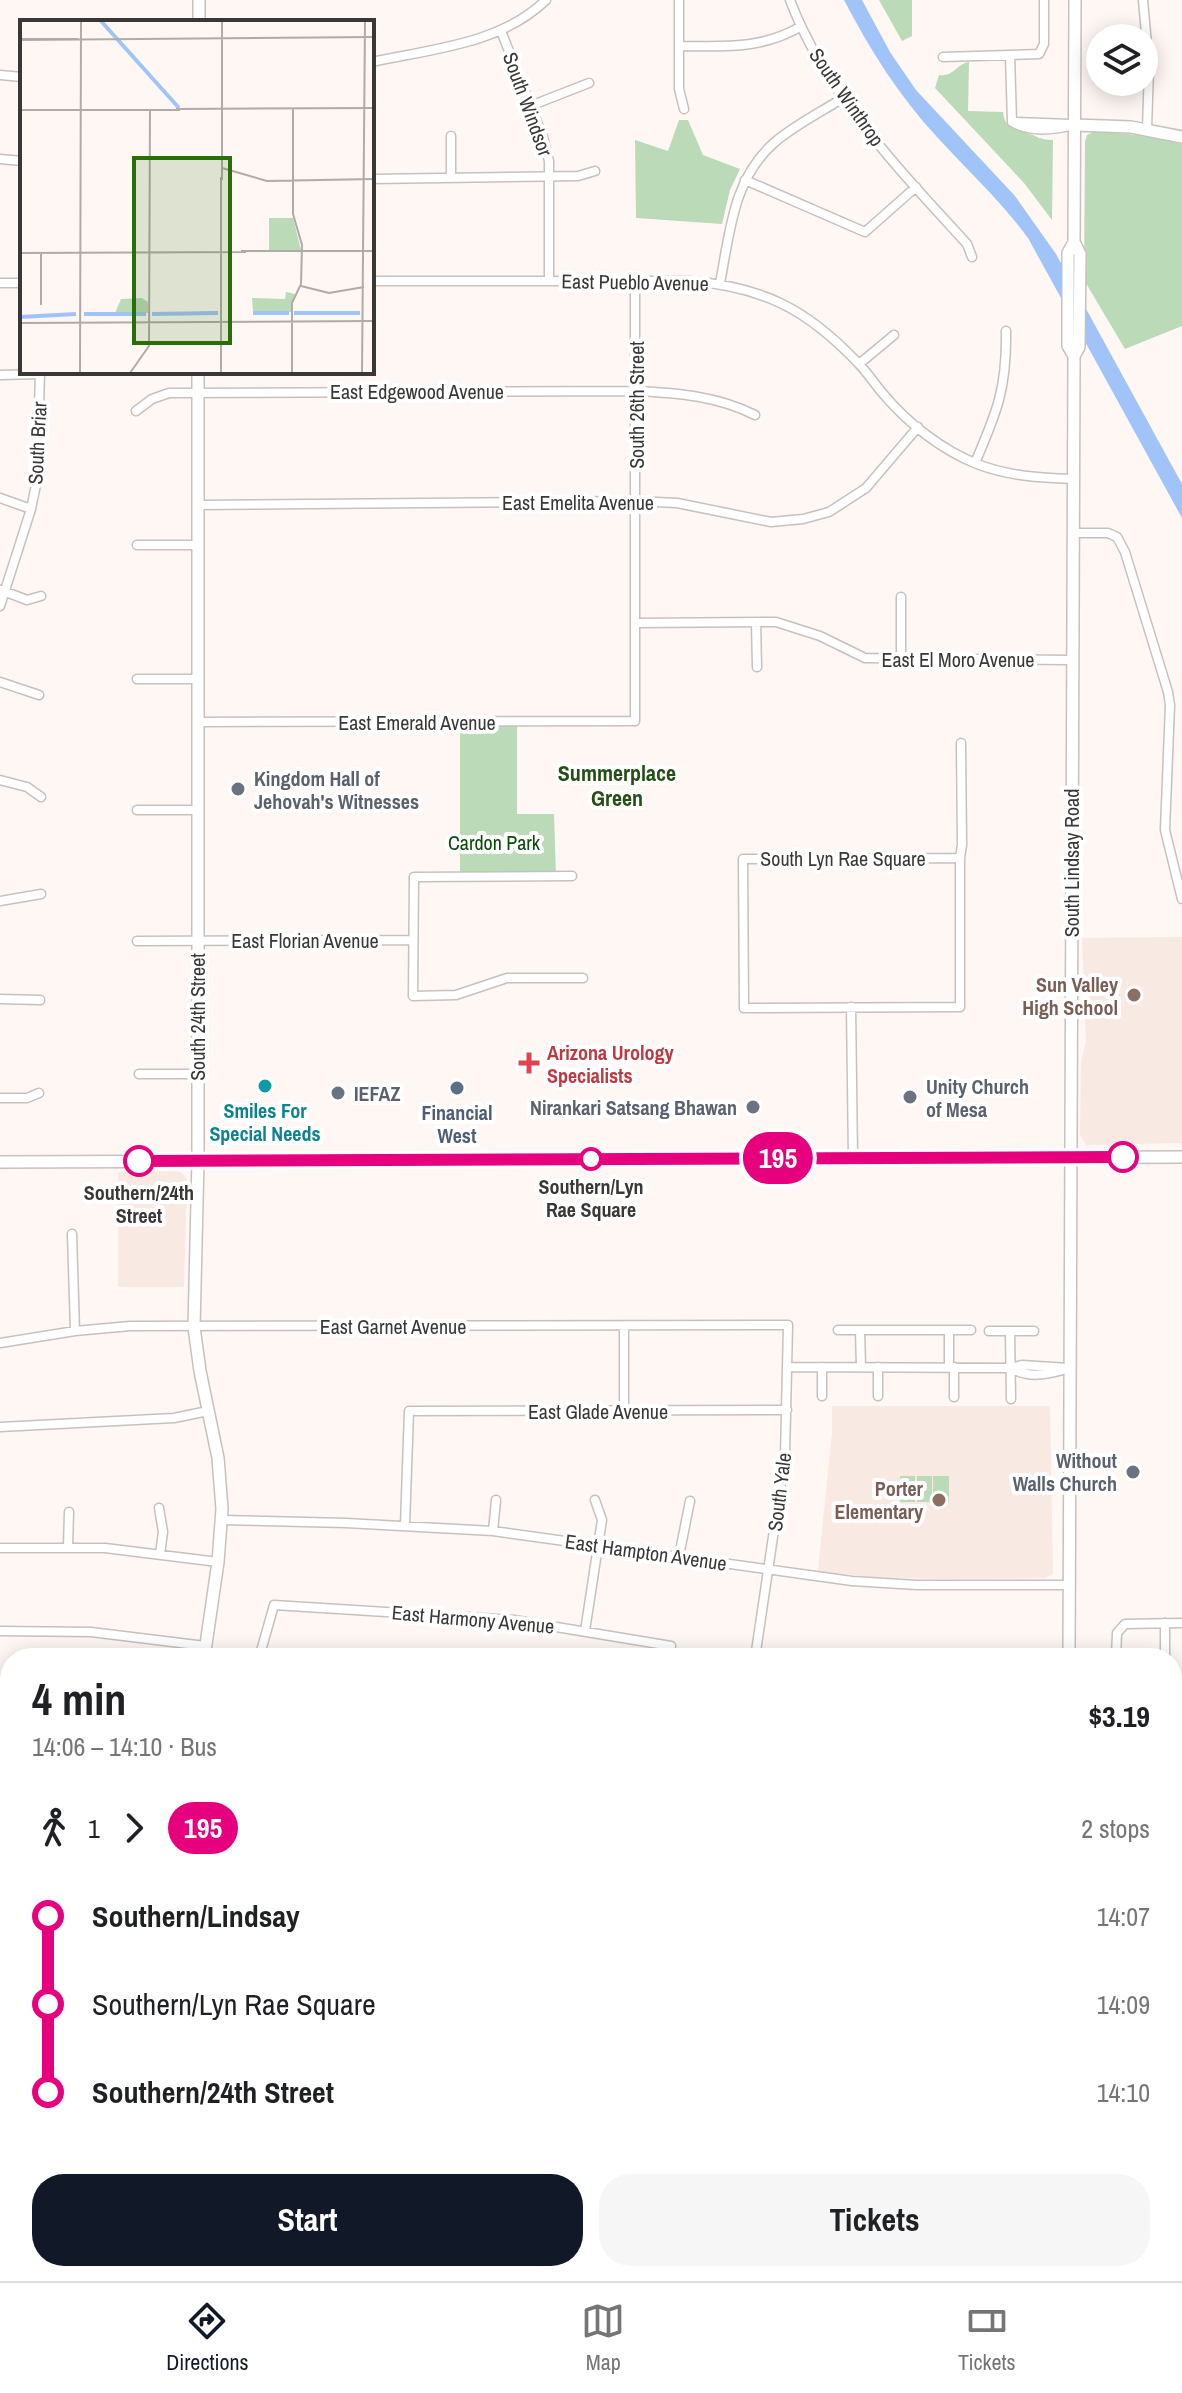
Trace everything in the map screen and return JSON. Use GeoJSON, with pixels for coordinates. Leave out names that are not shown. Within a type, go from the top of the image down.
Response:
{"type":"FeatureCollection","features":[{"type":"Feature","properties":{"kind":"main road","name":"South Lindsay Road"},"geometry":{"type":"LineString","coordinates":[[1069,1648],[1073,479],[1074,356],[1079,347],[1080,254],[1074,242],[1075,0]]}},
{"type":"Feature","properties":{"kind":"main road"},"geometry":{"type":"LineString","coordinates":[[1075,125],[1147,129],[1182,137]]}},
{"type":"Feature","properties":{"kind":"main road","name":"South Lindsay Road"},"geometry":{"type":"LineString","coordinates":[[1074,242],[1068,253],[1068,346],[1074,356]]}},
{"type":"Feature","properties":{"kind":"main road","name":"South 24th Street"},"geometry":{"type":"LineString","coordinates":[[198,374],[198,1161],[194,1327],[220,1471],[222,1520],[205,1648]]}},
{"type":"Feature","properties":{"kind":"main road"},"geometry":{"type":"LineString","coordinates":[[0,1162],[1182,1157]]}},
{"type":"Feature","properties":{"kind":"street","name":"South Windsor"},"geometry":{"type":"LineString","coordinates":[[546,0],[523,19],[501,31],[549,161],[549,281]]}},
{"type":"Feature","properties":{"kind":"street"},"geometry":{"type":"LineString","coordinates":[[679,0],[679,89],[684,109]]}},
{"type":"Feature","properties":{"kind":"street","name":"South Winthrop"},"geometry":{"type":"LineString","coordinates":[[790,0],[800,27],[843,98],[967,244],[972,257]]}},
{"type":"Feature","properties":{"kind":"street"},"geometry":{"type":"LineString","coordinates":[[943,57],[1033,55],[1041,52],[1044,44],[1044,0]]}},
{"type":"Feature","properties":{"kind":"street"},"geometry":{"type":"LineString","coordinates":[[1143,0],[1149,67],[1147,129]]}},
{"type":"Feature","properties":{"kind":"street"},"geometry":{"type":"LineString","coordinates":[[679,46],[747,46],[779,39],[800,27]]}},
{"type":"Feature","properties":{"kind":"street"},"geometry":{"type":"LineString","coordinates":[[374,62],[501,31]]}},
{"type":"Feature","properties":{"kind":"street"},"geometry":{"type":"LineString","coordinates":[[1010,55],[1012,122],[1027,129],[1057,129],[1075,125]]}},
{"type":"Feature","properties":{"kind":"street"},"geometry":{"type":"LineString","coordinates":[[0,75],[20,77]]}},
{"type":"Feature","properties":{"kind":"street"},"geometry":{"type":"LineString","coordinates":[[530,106],[589,83]]}},
{"type":"Feature","properties":{"kind":"street"},"geometry":{"type":"LineString","coordinates":[[720,283],[733,214],[745,180],[759,158],[777,140],[843,98]]}},
{"type":"Feature","properties":{"kind":"street"},"geometry":{"type":"LineString","coordinates":[[451,136],[451,178]]}},
{"type":"Feature","properties":{"kind":"street"},"geometry":{"type":"LineString","coordinates":[[0,159],[20,161]]}},
{"type":"Feature","properties":{"kind":"street"},"geometry":{"type":"LineString","coordinates":[[374,179],[578,176],[595,171]]}},
{"type":"Feature","properties":{"kind":"street"},"geometry":{"type":"LineString","coordinates":[[745,180],[865,232],[916,187]]}},
{"type":"Feature","properties":{"kind":"street","name":"East Pueblo Avenue"},"geometry":{"type":"LineString","coordinates":[[374,281],[635,280],[720,283],[748,289],[792,307],[828,334],[859,364],[886,397],[947,449],[975,463],[1021,476],[1073,479]]}},
{"type":"Feature","properties":{"kind":"street","name":"South 26th Street"},"geometry":{"type":"LineString","coordinates":[[635,280],[635,721]]}},
{"type":"Feature","properties":{"kind":"street"},"geometry":{"type":"LineString","coordinates":[[975,463],[999,405],[1005,371],[1006,331]]}},
{"type":"Feature","properties":{"kind":"street"},"geometry":{"type":"LineString","coordinates":[[859,364],[894,335]]}},
{"type":"Feature","properties":{"kind":"street"},"geometry":{"type":"LineString","coordinates":[[0,375],[20,374]]}},
{"type":"Feature","properties":{"kind":"street","name":"South Briar"},"geometry":{"type":"LineString","coordinates":[[0,606],[2,591],[31,509],[39,463],[40,374]]}},
{"type":"Feature","properties":{"kind":"street","name":"East Edgewood Avenue"},"geometry":{"type":"LineString","coordinates":[[136,411],[152,399],[169,393],[636,391],[693,395],[733,405],[755,415]]}},
{"type":"Feature","properties":{"kind":"street","name":"East Emelita Avenue"},"geometry":{"type":"LineString","coordinates":[[199,505],[636,501],[708,508],[741,518],[771,522],[803,519],[829,512],[866,488],[918,427]]}},
{"type":"Feature","properties":{"kind":"street"},"geometry":{"type":"LineString","coordinates":[[0,498],[31,509]]}},
{"type":"Feature","properties":{"kind":"street"},"geometry":{"type":"LineString","coordinates":[[1073,533],[1108,533],[1117,537],[1125,552],[1165,680],[1170,705],[1165,830],[1182,899]]}},
{"type":"Feature","properties":{"kind":"street"},"geometry":{"type":"LineString","coordinates":[[137,545],[198,545]]}},
{"type":"Feature","properties":{"kind":"street"},"geometry":{"type":"LineString","coordinates":[[2,591],[27,600],[41,596]]}},
{"type":"Feature","properties":{"kind":"street"},"geometry":{"type":"LineString","coordinates":[[901,597],[901,660]]}},
{"type":"Feature","properties":{"kind":"street"},"geometry":{"type":"LineString","coordinates":[[756,622],[757,667]]}},
{"type":"Feature","properties":{"kind":"street","name":"East El Moro Avenue"},"geometry":{"type":"LineString","coordinates":[[635,623],[776,622],[797,627],[865,658],[1072,660]]}},
{"type":"Feature","properties":{"kind":"street"},"geometry":{"type":"LineString","coordinates":[[137,679],[199,679]]}},
{"type":"Feature","properties":{"kind":"street"},"geometry":{"type":"LineString","coordinates":[[0,682],[39,695]]}},
{"type":"Feature","properties":{"kind":"street","name":"East Emerald Avenue"},"geometry":{"type":"LineString","coordinates":[[198,722],[635,721]]}},
{"type":"Feature","properties":{"kind":"street","name":"South Lyn Rae Square"},"geometry":{"type":"LineString","coordinates":[[960,858],[743,859],[744,1008],[960,1007],[961,743]]}},
{"type":"Feature","properties":{"kind":"street"},"geometry":{"type":"LineString","coordinates":[[0,780],[27,787],[41,797]]}},
{"type":"Feature","properties":{"kind":"street"},"geometry":{"type":"LineString","coordinates":[[137,810],[197,810]]}},
{"type":"Feature","properties":{"kind":"street"},"geometry":{"type":"LineString","coordinates":[[572,876],[414,877],[413,996],[456,995],[507,978],[583,978]]}},
{"type":"Feature","properties":{"kind":"street"},"geometry":{"type":"LineString","coordinates":[[0,901],[41,894]]}},
{"type":"Feature","properties":{"kind":"street","name":"East Florian Avenue"},"geometry":{"type":"LineString","coordinates":[[137,941],[413,940]]}},
{"type":"Feature","properties":{"kind":"street"},"geometry":{"type":"LineString","coordinates":[[0,999],[40,1000]]}},
{"type":"Feature","properties":{"kind":"street"},"geometry":{"type":"LineString","coordinates":[[851,1007],[853,1157]]}},
{"type":"Feature","properties":{"kind":"street"},"geometry":{"type":"LineString","coordinates":[[139,1074],[197,1074]]}},
{"type":"Feature","properties":{"kind":"street"},"geometry":{"type":"LineString","coordinates":[[0,1098],[27,1098],[39,1093]]}},
{"type":"Feature","properties":{"kind":"street"},"geometry":{"type":"LineString","coordinates":[[72,1234],[75,1331]]}},
{"type":"Feature","properties":{"kind":"street","name":"East Garnet Avenue"},"geometry":{"type":"LineString","coordinates":[[0,1343],[130,1326],[788,1325]]}},
{"type":"Feature","properties":{"kind":"street","name":"South Yale"},"geometry":{"type":"LineString","coordinates":[[756,1648],[785,1456],[788,1325]]}},
{"type":"Feature","properties":{"kind":"street"},"geometry":{"type":"LineString","coordinates":[[624,1326],[624,1410]]}},
{"type":"Feature","properties":{"kind":"street"},"geometry":{"type":"LineString","coordinates":[[838,1330],[971,1330]]}},
{"type":"Feature","properties":{"kind":"street"},"geometry":{"type":"LineString","coordinates":[[860,1330],[861,1367]]}},
{"type":"Feature","properties":{"kind":"street"},"geometry":{"type":"LineString","coordinates":[[949,1330],[954,1397]]}},
{"type":"Feature","properties":{"kind":"street"},"geometry":{"type":"LineString","coordinates":[[989,1331],[1034,1331]]}},
{"type":"Feature","properties":{"kind":"street"},"geometry":{"type":"LineString","coordinates":[[1010,1331],[1011,1399]]}},
{"type":"Feature","properties":{"kind":"street"},"geometry":{"type":"LineString","coordinates":[[787,1367],[1069,1368]]}},
{"type":"Feature","properties":{"kind":"street"},"geometry":{"type":"LineString","coordinates":[[822,1367],[822,1396]]}},
{"type":"Feature","properties":{"kind":"street"},"geometry":{"type":"LineString","coordinates":[[878,1367],[878,1396]]}},
{"type":"Feature","properties":{"kind":"street","name":"East Glade Avenue"},"geometry":{"type":"LineString","coordinates":[[405,1525],[409,1411],[787,1410]]}},
{"type":"Feature","properties":{"kind":"street"},"geometry":{"type":"LineString","coordinates":[[0,1427],[174,1418],[208,1411]]}},
{"type":"Feature","properties":{"kind":"street"},"geometry":{"type":"LineString","coordinates":[[493,1531],[496,1500]]}},
{"type":"Feature","properties":{"kind":"street"},"geometry":{"type":"LineString","coordinates":[[585,1631],[602,1520],[595,1500]]}},
{"type":"Feature","properties":{"kind":"street"},"geometry":{"type":"LineString","coordinates":[[679,1556],[690,1501]]}},
{"type":"Feature","properties":{"kind":"street"},"geometry":{"type":"LineString","coordinates":[[159,1508],[163,1532],[160,1554]]}},
{"type":"Feature","properties":{"kind":"street"},"geometry":{"type":"LineString","coordinates":[[68,1547],[69,1512]]}},
{"type":"Feature","properties":{"kind":"street","name":"East Hampton Avenue"},"geometry":{"type":"LineString","coordinates":[[222,1520],[405,1525],[493,1531],[769,1570],[900,1584],[1069,1585]]}},
{"type":"Feature","properties":{"kind":"street"},"geometry":{"type":"LineString","coordinates":[[0,1548],[105,1548],[218,1562]]}},
{"type":"Feature","properties":{"kind":"street","name":"East Harmony Avenue"},"geometry":{"type":"LineString","coordinates":[[262,1648],[274,1605],[514,1620],[671,1648]]}},
{"type":"Feature","properties":{"kind":"street"},"geometry":{"type":"LineString","coordinates":[[1116,1648],[1117,1633],[1122,1626],[1131,1623],[1182,1623]]}},
{"type":"Feature","properties":{"kind":"street"},"geometry":{"type":"LineString","coordinates":[[1165,1623],[1165,1648]]}},
{"type":"Feature","properties":{"kind":"street"},"geometry":{"type":"LineString","coordinates":[[0,1631],[91,1632],[181,1648]]}},
{"type":"Feature","properties":{"kind":"shaded area","name":"Sun Valley High School"},"geometry":{"type":"Polygon","coordinates":[[[1182,937],[1182,1143],[1086,1145],[1080,1135],[1081,1062],[1086,1041],[1082,938],[1182,937]]]}},
{"type":"Feature","properties":{"kind":"shaded area"},"geometry":{"type":"Polygon","coordinates":[[[177,1171],[187,1179],[184,1287],[118,1287],[118,1172],[177,1171]]]}},
{"type":"Feature","properties":{"kind":"shaded area","name":"Porter Elementary"},"geometry":{"type":"Polygon","coordinates":[[[832,1406],[1050,1406],[1053,1574],[1045,1578],[940,1579],[871,1577],[818,1571],[832,1406]]]}},
{"type":"Feature","properties":{"kind":"green space"},"geometry":{"type":"Polygon","coordinates":[[[879,0],[912,0],[912,36],[902,41],[879,0]]]}},
{"type":"Feature","properties":{"kind":"green space"},"geometry":{"type":"Polygon","coordinates":[[[969,62],[968,111],[1003,112],[1010,127],[1041,139],[1053,140],[1052,220],[1024,183],[935,88],[939,75],[948,74],[969,62]]]}},
{"type":"Feature","properties":{"kind":"green space"},"geometry":{"type":"Polygon","coordinates":[[[679,120],[688,120],[703,155],[740,169],[730,190],[722,224],[636,218],[635,140],[668,151],[679,120]]]}},
{"type":"Feature","properties":{"kind":"green space"},"geometry":{"type":"Polygon","coordinates":[[[1095,131],[1148,136],[1182,144],[1182,326],[1125,349],[1084,284],[1085,142],[1087,135],[1095,131]]]}},
{"type":"Feature","properties":{"kind":"green space","name":"Cardon Park"},"geometry":{"type":"Polygon","coordinates":[[[460,722],[517,722],[517,814],[554,814],[556,876],[460,877],[460,722]]]}},
{"type":"Feature","properties":{"kind":"green space"},"geometry":{"type":"Polygon","coordinates":[[[900,1476],[915,1476],[915,1502],[900,1502],[900,1476]]]}},
{"type":"Feature","properties":{"kind":"green space"},"geometry":{"type":"Polygon","coordinates":[[[917,1476],[932,1476],[932,1502],[917,1502],[917,1476]]]}},
{"type":"Feature","properties":{"kind":"green space"},"geometry":{"type":"Polygon","coordinates":[[[933,1476],[949,1476],[949,1502],[933,1502],[933,1476]]]}},
{"type":"Feature","properties":{"kind":"water"},"geometry":{"type":"Polygon","coordinates":[[[844,0],[862,0],[890,52],[916,90],[1015,196],[1056,254],[1182,484],[1182,518],[1028,238],[910,105],[875,55],[844,0]]]}},
{"type":"Feature","properties":{"kind":"bus line","name":"195"},"geometry":{"type":"LineString","coordinates":[[139,1161],[1123,1157]]}},
{"type":"Feature","properties":{"kind":"place","name":"Kingdom Hall of Jehovah's Witnesses"},"geometry":{"type":"Point","coordinates":[238,789]}},
{"type":"Feature","properties":{"kind":"place","name":"Sun Valley High School"},"geometry":{"type":"Point","coordinates":[1134,995]}},
{"type":"Feature","properties":{"kind":"place","name":"Arizona Urology Specialists"},"geometry":{"type":"Point","coordinates":[529,1063]}},
{"type":"Feature","properties":{"kind":"place","name":"Smiles For Special Needs"},"geometry":{"type":"Point","coordinates":[265,1086]}},
{"type":"Feature","properties":{"kind":"place","name":"Financial West"},"geometry":{"type":"Point","coordinates":[457,1088]}},
{"type":"Feature","properties":{"kind":"place","name":"IEFAZ"},"geometry":{"type":"Point","coordinates":[338,1093]}},
{"type":"Feature","properties":{"kind":"place","name":"Unity Church of Mesa"},"geometry":{"type":"Point","coordinates":[910,1097]}},
{"type":"Feature","properties":{"kind":"place","name":"Nirankari Satsang Bhawan"},"geometry":{"type":"Point","coordinates":[753,1107]}},
{"type":"Feature","properties":{"kind":"place","name":"Southern/Lyn Rae Square"},"geometry":{"type":"Point","coordinates":[591,1159]}},
{"type":"Feature","properties":{"kind":"place","name":"Southern/24th Street"},"geometry":{"type":"Point","coordinates":[139,1161]}},
{"type":"Feature","properties":{"kind":"place","name":"Without Walls Church"},"geometry":{"type":"Point","coordinates":[1133,1472]}},
{"type":"Feature","properties":{"kind":"place","name":"Porter Elementary"},"geometry":{"type":"Point","coordinates":[939,1500]}},
{"type":"Feature","properties":{"kind":"district","name":"Summerplace Green"},"geometry":{"type":"Point","coordinates":[617,786]}}]}
